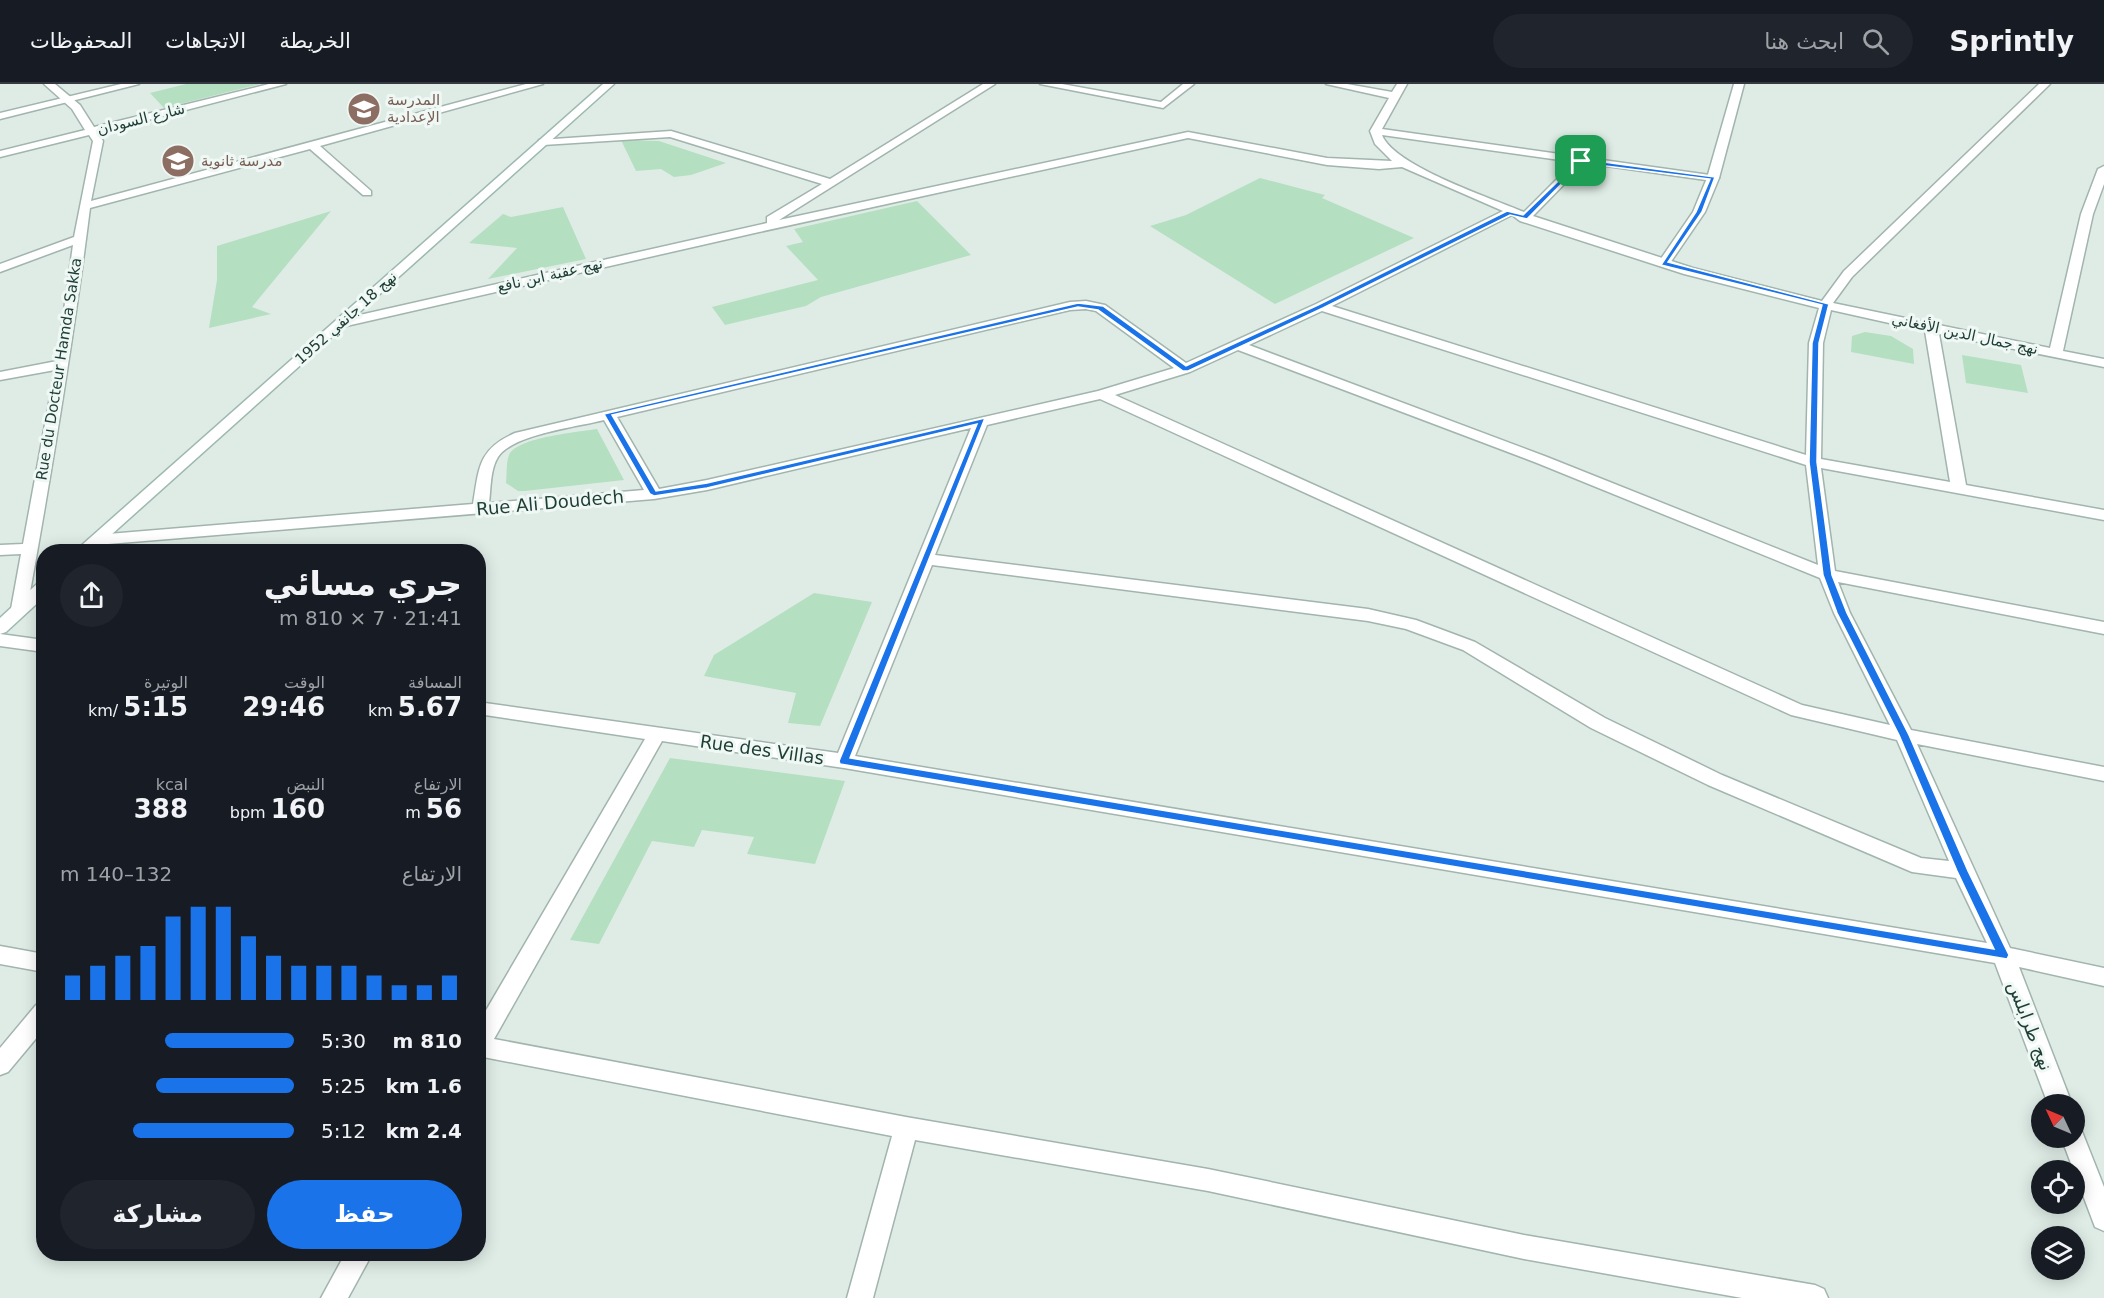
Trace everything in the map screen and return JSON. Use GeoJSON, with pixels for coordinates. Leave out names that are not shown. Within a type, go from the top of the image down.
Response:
{"type":"FeatureCollection","features":[{"type":"Feature","properties":{"kind":"street"},"geometry":{"type":"LineString","coordinates":[[49,84],[68,100],[91,131]]}},
{"type":"Feature","properties":{"kind":"street"},"geometry":{"type":"LineString","coordinates":[[0,116],[134,84]]}},
{"type":"Feature","properties":{"kind":"street","name":"شارع السودان"},"geometry":{"type":"LineString","coordinates":[[0,154],[281,84]]}},
{"type":"Feature","properties":{"kind":"street"},"geometry":{"type":"LineString","coordinates":[[84,206],[538,84]]}},
{"type":"Feature","properties":{"kind":"street","name":"نهج 18 جانفي 1952"},"geometry":{"type":"LineString","coordinates":[[91,544],[609,84]]}},
{"type":"Feature","properties":{"kind":"street"},"geometry":{"type":"LineString","coordinates":[[759,228],[990,84]]}},
{"type":"Feature","properties":{"kind":"street"},"geometry":{"type":"LineString","coordinates":[[1045,84],[1163,105],[1189,84]]}},
{"type":"Feature","properties":{"kind":"street"},"geometry":{"type":"LineString","coordinates":[[1331,84],[1395,96]]}},
{"type":"Feature","properties":{"kind":"street"},"geometry":{"type":"LineString","coordinates":[[1402,84],[1375,130],[1377,139],[1386,150],[1405,164]]}},
{"type":"Feature","properties":{"kind":"street"},"geometry":{"type":"LineString","coordinates":[[1664,263],[1699,212],[1713,178],[1739,84]]}},
{"type":"Feature","properties":{"kind":"street"},"geometry":{"type":"LineString","coordinates":[[1826,304],[1848,274],[2045,84]]}},
{"type":"Feature","properties":{"kind":"street"},"geometry":{"type":"LineString","coordinates":[[1375,130],[1713,178]]}},
{"type":"Feature","properties":{"kind":"street","name":"Rue du Docteur Hamda Sakka"},"geometry":{"type":"LineString","coordinates":[[19,609],[63,364],[84,206],[98,141],[91,131]]}},
{"type":"Feature","properties":{"kind":"street"},"geometry":{"type":"LineString","coordinates":[[543,142],[671,134],[832,183]]}},
{"type":"Feature","properties":{"kind":"street","name":"نهج عقبة ابن نافع"},"geometry":{"type":"LineString","coordinates":[[342,322],[1188,135],[1198,135],[1330,162],[1380,167],[1405,164]]}},
{"type":"Feature","properties":{"kind":"street"},"geometry":{"type":"LineString","coordinates":[[311,144],[367,193]]}},
{"type":"Feature","properties":{"kind":"street"},"geometry":{"type":"LineString","coordinates":[[1524,218],[1581,161]]}},
{"type":"Feature","properties":{"kind":"street","name":"نهج جمال الدين الأفغاني"},"geometry":{"type":"LineString","coordinates":[[1405,164],[1524,218],[1664,263],[1826,304],[2104,363]]}},
{"type":"Feature","properties":{"kind":"street"},"geometry":{"type":"LineString","coordinates":[[2056,353],[2087,214],[2104,169]]}},
{"type":"Feature","properties":{"kind":"street","name":"Rue Ali Doudech"},"geometry":{"type":"LineString","coordinates":[[96,540],[654,494],[707,485],[1102,394],[1185,369],[1239,346],[1510,212]]}},
{"type":"Feature","properties":{"kind":"street"},"geometry":{"type":"LineString","coordinates":[[2087,214],[2104,218]]}},
{"type":"Feature","properties":{"kind":"street"},"geometry":{"type":"LineString","coordinates":[[0,268],[79,239]]}},
{"type":"Feature","properties":{"kind":"street","name":"نهج طرابلس"},"geometry":{"type":"LineString","coordinates":[[1826,304],[1816,343],[1813,462],[1827,575],[1842,613],[1904,735],[1963,871],[2003,955],[2056,1094]]}},
{"type":"Feature","properties":{"kind":"street"},"geometry":{"type":"LineString","coordinates":[[480,510],[490,454],[496,447],[520,436],[1078,305],[1100,308],[1185,369]]}},
{"type":"Feature","properties":{"kind":"street"},"geometry":{"type":"LineString","coordinates":[[1321,307],[1813,462],[2104,515]]}},
{"type":"Feature","properties":{"kind":"street"},"geometry":{"type":"LineString","coordinates":[[1931,327],[1959,490]]}},
{"type":"Feature","properties":{"kind":"street"},"geometry":{"type":"LineString","coordinates":[[1239,346],[1542,460],[1827,575],[2104,628]]}},
{"type":"Feature","properties":{"kind":"street"},"geometry":{"type":"LineString","coordinates":[[0,376],[63,364]]}},
{"type":"Feature","properties":{"kind":"street"},"geometry":{"type":"LineString","coordinates":[[1102,394],[1797,710],[1904,735],[2104,774]]}},
{"type":"Feature","properties":{"kind":"street"},"geometry":{"type":"LineString","coordinates":[[608,414],[654,494]]}},
{"type":"Feature","properties":{"kind":"street"},"geometry":{"type":"LineString","coordinates":[[844,761],[982,420]]}},
{"type":"Feature","properties":{"kind":"street"},"geometry":{"type":"LineString","coordinates":[[0,550],[30,549]]}},
{"type":"Feature","properties":{"kind":"street"},"geometry":{"type":"LineString","coordinates":[[926,559],[1368,615],[1410,624],[1469,646],[1598,723],[1716,780],[1919,866],[1963,871]]}},
{"type":"Feature","properties":{"kind":"street"},"geometry":{"type":"LineString","coordinates":[[0,628],[36,594]]}},
{"type":"Feature","properties":{"kind":"street"},"geometry":{"type":"LineString","coordinates":[[0,640],[36,645]]}},
{"type":"Feature","properties":{"kind":"street","name":"Rue des Villas"},"geometry":{"type":"LineString","coordinates":[[486,709],[844,761],[2003,955],[2104,977]]}},
{"type":"Feature","properties":{"kind":"street"},"geometry":{"type":"LineString","coordinates":[[486,1032],[656,735]]}},
{"type":"Feature","properties":{"kind":"street"},"geometry":{"type":"LineString","coordinates":[[0,955],[36,962]]}},
{"type":"Feature","properties":{"kind":"street"},"geometry":{"type":"LineString","coordinates":[[0,1065],[36,1022]]}},
{"type":"Feature","properties":{"kind":"street"},"geometry":{"type":"LineString","coordinates":[[486,1048],[906,1128],[1208,1180],[1524,1247],[1815,1298]]}},
{"type":"Feature","properties":{"kind":"street"},"geometry":{"type":"LineString","coordinates":[[860,1298],[906,1128]]}},
{"type":"Feature","properties":{"kind":"street"},"geometry":{"type":"LineString","coordinates":[[2077,1148],[2104,1220]]}},
{"type":"Feature","properties":{"kind":"street"},"geometry":{"type":"LineString","coordinates":[[334,1298],[355,1261]]}},
{"type":"Feature","properties":{"kind":"green space"},"geometry":{"type":"Polygon","coordinates":[[[186,84],[260,84],[164,108],[150,93],[186,84]]]}},
{"type":"Feature","properties":{"kind":"green space"},"geometry":{"type":"Polygon","coordinates":[[[621,140],[659,141],[726,163],[691,175],[674,177],[661,169],[636,171],[621,140]]]}},
{"type":"Feature","properties":{"kind":"green space"},"geometry":{"type":"Polygon","coordinates":[[[1260,178],[1325,195],[1322,198],[1414,238],[1275,304],[1150,226],[1186,215],[1260,178]]]}},
{"type":"Feature","properties":{"kind":"green space"},"geometry":{"type":"Polygon","coordinates":[[[917,201],[971,255],[821,297],[806,306],[725,325],[712,307],[818,280],[786,246],[803,242],[794,229],[917,201]]]}},
{"type":"Feature","properties":{"kind":"green space"},"geometry":{"type":"Polygon","coordinates":[[[563,207],[586,259],[488,279],[517,248],[469,243],[503,214],[511,217],[563,207]]]}},
{"type":"Feature","properties":{"kind":"green space"},"geometry":{"type":"Polygon","coordinates":[[[331,211],[252,307],[271,314],[209,328],[217,280],[217,246],[331,211]]]}},
{"type":"Feature","properties":{"kind":"green space"},"geometry":{"type":"Polygon","coordinates":[[[1865,332],[1891,336],[1913,349],[1914,364],[1851,352],[1852,336],[1865,332]]]}},
{"type":"Feature","properties":{"kind":"green space"},"geometry":{"type":"Polygon","coordinates":[[[1962,355],[2021,365],[2028,393],[1966,383],[1962,355]]]}},
{"type":"Feature","properties":{"kind":"green space"},"geometry":{"type":"Polygon","coordinates":[[[597,429],[624,480],[525,491],[518,491],[506,483],[508,458],[514,449],[549,436],[597,429]]]}},
{"type":"Feature","properties":{"kind":"green space"},"geometry":{"type":"Polygon","coordinates":[[[814,593],[872,602],[820,726],[788,723],[796,693],[704,676],[714,655],[814,593]]]}},
{"type":"Feature","properties":{"kind":"green space"},"geometry":{"type":"Polygon","coordinates":[[[670,758],[845,781],[815,864],[747,854],[754,837],[702,830],[694,847],[652,841],[599,944],[570,940],[670,758]]]}},
{"type":"Feature","properties":{"kind":"place","name":"المدرسة الإعدادية"},"geometry":{"type":"Point","coordinates":[364,109]}},
{"type":"Feature","properties":{"kind":"place","name":"مدرسة ثانوية"},"geometry":{"type":"Point","coordinates":[178,161]}},
{"type":"Feature","properties":{"kind":"route"},"geometry":{"type":"LineString","coordinates":[[1581,161],[1713,178],[1699,212],[1664,263],[1826,304],[1816,343],[1813,462],[1827,575],[1842,613],[1904,735],[1963,871],[2003,955],[844,761],[982,420],[707,485],[654,494],[608,414],[1078,305],[1094,306],[1106,311],[1185,369],[1321,307],[1510,212],[1524,218],[1581,161]]}}]}
